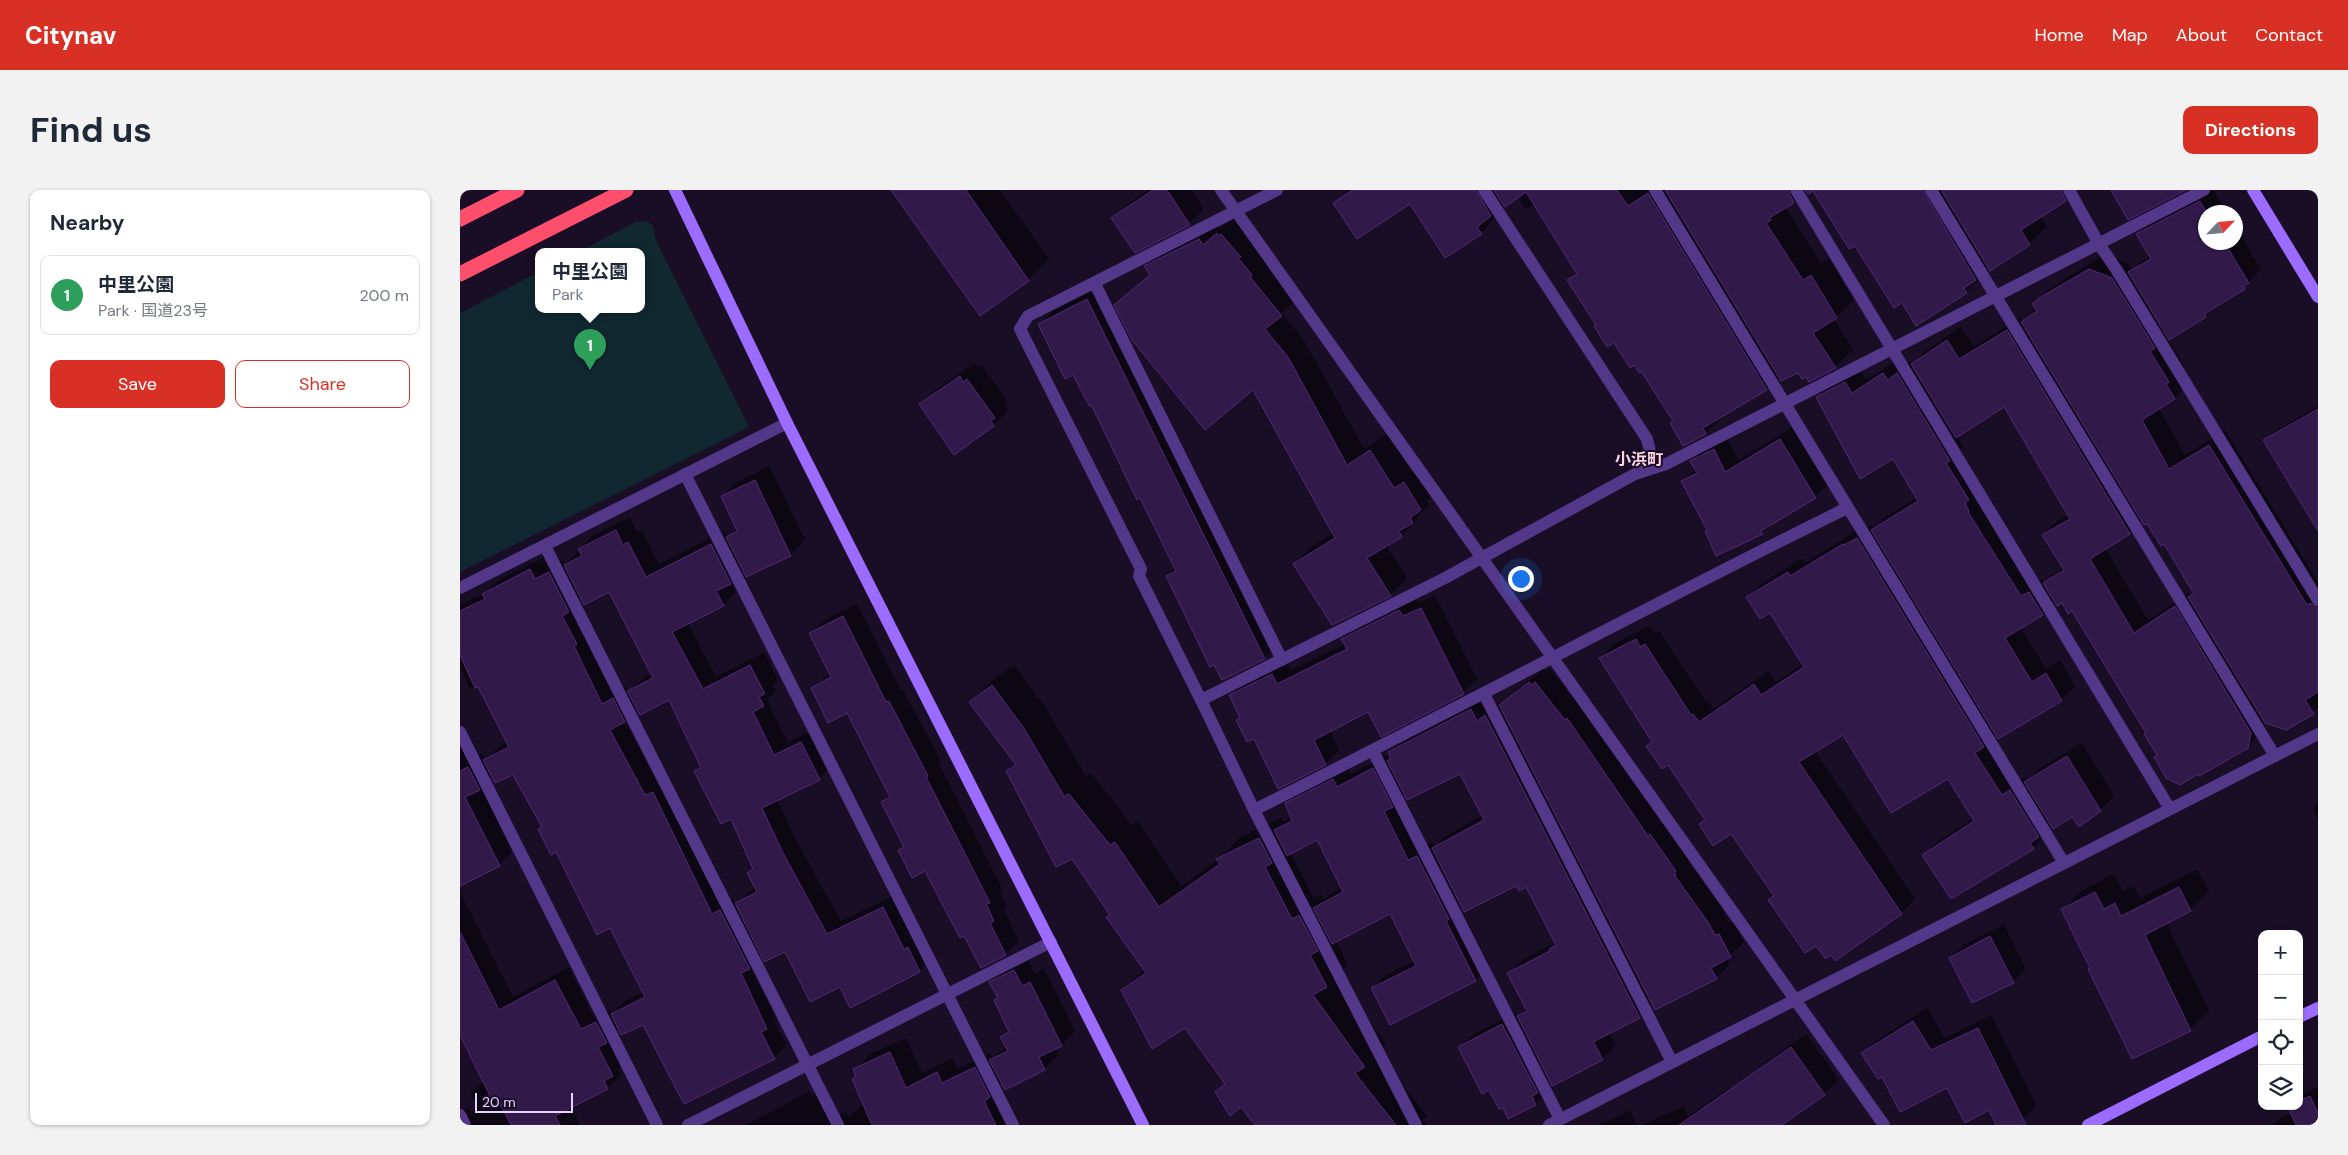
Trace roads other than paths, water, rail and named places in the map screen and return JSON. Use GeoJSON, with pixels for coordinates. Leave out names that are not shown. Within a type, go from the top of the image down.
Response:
{"type":"FeatureCollection","features":[{"type":"Feature","properties":{"kind":"highway"},"geometry":{"type":"LineString","coordinates":[[460,219],[517,190]]}},
{"type":"Feature","properties":{"kind":"highway"},"geometry":{"type":"LineString","coordinates":[[460,274],[626,190]]}},
{"type":"Feature","properties":{"kind":"street"},"geometry":{"type":"LineString","coordinates":[[675,190],[787,422],[1143,1125]]}},
{"type":"Feature","properties":{"kind":"street"},"geometry":{"type":"LineString","coordinates":[[1221,190],[1884,1125]]}},
{"type":"Feature","properties":{"kind":"street"},"geometry":{"type":"LineString","coordinates":[[1277,190],[1095,284],[1028,316],[1020,330],[1141,569],[1139,576],[1254,810],[1416,1125]]}},
{"type":"Feature","properties":{"kind":"street"},"geometry":{"type":"LineString","coordinates":[[1484,190],[1647,439],[1654,468]]}},
{"type":"Feature","properties":{"kind":"street"},"geometry":{"type":"LineString","coordinates":[[1655,190],[2064,863]]}},
{"type":"Feature","properties":{"kind":"street"},"geometry":{"type":"LineString","coordinates":[[1796,190],[2170,809]]}},
{"type":"Feature","properties":{"kind":"street"},"geometry":{"type":"LineString","coordinates":[[1931,190],[2275,756]]}},
{"type":"Feature","properties":{"kind":"street"},"geometry":{"type":"LineString","coordinates":[[2069,190],[2099,244],[2318,600]]}},
{"type":"Feature","properties":{"kind":"street"},"geometry":{"type":"LineString","coordinates":[[1201,700],[1445,578],[1482,556],[1635,474],[1654,468],[1784,404],[2204,190]]}},
{"type":"Feature","properties":{"kind":"street"},"geometry":{"type":"LineString","coordinates":[[2253,190],[2318,297]]}},
{"type":"Feature","properties":{"kind":"street"},"geometry":{"type":"LineString","coordinates":[[1095,284],[1282,660]]}},
{"type":"Feature","properties":{"kind":"street"},"geometry":{"type":"LineString","coordinates":[[460,588],[787,422]]}},
{"type":"Feature","properties":{"kind":"street"},"geometry":{"type":"LineString","coordinates":[[685,474],[1013,1125]]}},
{"type":"Feature","properties":{"kind":"street"},"geometry":{"type":"LineString","coordinates":[[1254,810],[1373,751],[1702,580],[1847,508]]}},
{"type":"Feature","properties":{"kind":"street"},"geometry":{"type":"LineString","coordinates":[[544,546],[838,1125]]}},
{"type":"Feature","properties":{"kind":"street"},"geometry":{"type":"LineString","coordinates":[[1484,694],[1672,1062]]}},
{"type":"Feature","properties":{"kind":"street"},"geometry":{"type":"LineString","coordinates":[[460,732],[658,1125]]}},
{"type":"Feature","properties":{"kind":"street"},"geometry":{"type":"LineString","coordinates":[[1548,1125],[2318,734]]}},
{"type":"Feature","properties":{"kind":"street"},"geometry":{"type":"LineString","coordinates":[[1373,751],[1560,1119]]}},
{"type":"Feature","properties":{"kind":"street"},"geometry":{"type":"LineString","coordinates":[[688,1125],[1051,942]]}},
{"type":"Feature","properties":{"kind":"street"},"geometry":{"type":"LineString","coordinates":[[2303,1015],[2318,1008]]}},
{"type":"Feature","properties":{"kind":"street"},"geometry":{"type":"LineString","coordinates":[[2088,1125],[2258,1038]]}},
{"type":"Feature","properties":{"kind":"street"},"geometry":{"type":"LineString","coordinates":[[460,1115],[465,1125]]}},
{"type":"Feature","properties":{"kind":"place","name":"中里公園"},"geometry":{"type":"Point","coordinates":[590,370]}},
{"type":"Feature","properties":{"kind":"district","name":"小浜町"},"geometry":{"type":"Point","coordinates":[1639,459]}}]}
